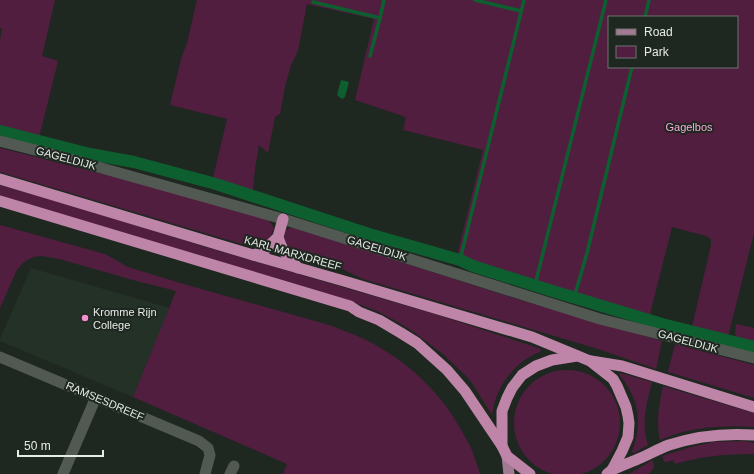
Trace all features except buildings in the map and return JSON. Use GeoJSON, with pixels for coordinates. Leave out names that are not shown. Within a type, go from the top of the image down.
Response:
{"type":"FeatureCollection","features":[{"type":"Feature","properties":{"kind":"highway","name":"KARL MARXDREEF"},"geometry":{"type":"LineString","coordinates":[[0,179],[532,337],[590,360]]}},
{"type":"Feature","properties":{"kind":"highway"},"geometry":{"type":"LineString","coordinates":[[0,201],[350,306],[359,312],[379,320],[417,343],[447,370],[465,391],[505,451],[530,474]]}},
{"type":"Feature","properties":{"kind":"highway"},"geometry":{"type":"LineString","coordinates":[[254,255],[263,252],[278,236],[283,219]]}},
{"type":"Feature","properties":{"kind":"highway"},"geometry":{"type":"LineString","coordinates":[[278,236],[285,254],[298,268]]}},
{"type":"Feature","properties":{"kind":"highway"},"geometry":{"type":"LineString","coordinates":[[505,451],[502,411],[506,398],[515,384],[522,375],[536,366],[552,360],[578,356]]}},
{"type":"Feature","properties":{"kind":"highway"},"geometry":{"type":"LineString","coordinates":[[590,360],[622,366],[754,407]]}},
{"type":"Feature","properties":{"kind":"highway"},"geometry":{"type":"LineString","coordinates":[[590,360],[613,380],[617,386],[626,407],[629,423],[628,437],[610,472]]}},
{"type":"Feature","properties":{"kind":"highway"},"geometry":{"type":"LineString","coordinates":[[610,472],[663,448],[690,439],[729,434],[754,435]]}},
{"type":"Feature","properties":{"kind":"main road"},"geometry":{"type":"LineString","coordinates":[[505,451],[509,474]]}},
{"type":"Feature","properties":{"kind":"street","name":"GAGELDIJK"},"geometry":{"type":"LineString","coordinates":[[0,141],[283,219],[600,318],[754,358]]}},
{"type":"Feature","properties":{"kind":"street","name":"RAMSESDREEF"},"geometry":{"type":"LineString","coordinates":[[0,357],[199,441],[208,448],[210,455],[205,474]]}},
{"type":"Feature","properties":{"kind":"street"},"geometry":{"type":"LineString","coordinates":[[63,474],[96,397]]}},
{"type":"Feature","properties":{"kind":"shaded area"},"geometry":{"type":"Polygon","coordinates":[[[341,80],[349,82],[345,97],[342,99],[337,95],[341,80]]]}},
{"type":"Feature","properties":{"kind":"shaded area"},"geometry":{"type":"Polygon","coordinates":[[[31,268],[170,308],[133,397],[0,341],[31,268]]]}},
{"type":"Feature","properties":{"kind":"green space"},"geometry":{"type":"Polygon","coordinates":[[[0,0],[55,0],[42,56],[58,61],[38,142],[0,132],[0,40],[2,28],[0,28],[0,0]]]}},
{"type":"Feature","properties":{"kind":"green space","name":"Gagelbos"},"geometry":{"type":"Polygon","coordinates":[[[197,0],[754,0],[754,233],[727,341],[691,331],[711,245],[711,239],[706,236],[672,227],[648,322],[573,302],[455,264],[483,150],[403,130],[406,117],[355,100],[374,19],[307,4],[298,51],[291,65],[285,86],[280,114],[275,117],[268,153],[259,145],[252,197],[211,186],[227,119],[170,105],[181,59],[187,43],[197,0]]]}},
{"type":"Feature","properties":{"kind":"green space"},"geometry":{"type":"Polygon","coordinates":[[[0,148],[150,186],[268,219],[274,228],[266,242],[252,247],[0,172],[0,148]]]}},
{"type":"Feature","properties":{"kind":"green space"},"geometry":{"type":"Polygon","coordinates":[[[0,185],[438,315],[541,349],[540,352],[533,355],[515,368],[505,380],[494,404],[492,415],[472,383],[443,354],[411,330],[377,311],[345,299],[0,196],[0,185]]]}},
{"type":"Feature","properties":{"kind":"green space"},"geometry":{"type":"Polygon","coordinates":[[[0,225],[105,254],[128,267],[329,325],[366,340],[396,358],[436,393],[447,407],[467,441],[474,455],[480,474],[283,474],[287,464],[133,397],[176,291],[59,259],[42,256],[33,257],[24,262],[17,270],[0,308],[0,225]]]}},
{"type":"Feature","properties":{"kind":"green space"},"geometry":{"type":"Polygon","coordinates":[[[292,227],[510,297],[662,341],[656,369],[595,348],[363,279],[334,265],[286,248],[284,235],[286,230],[292,227]]]}},
{"type":"Feature","properties":{"kind":"green space"},"geometry":{"type":"Polygon","coordinates":[[[736,324],[754,328],[754,343],[741,340],[735,335],[736,324]]]}},
{"type":"Feature","properties":{"kind":"green space"},"geometry":{"type":"Polygon","coordinates":[[[688,332],[754,349],[754,354],[686,337],[688,332]]]}},
{"type":"Feature","properties":{"kind":"green space"},"geometry":{"type":"Polygon","coordinates":[[[675,344],[754,365],[754,398],[668,372],[675,344]]]}},
{"type":"Feature","properties":{"kind":"green space"},"geometry":{"type":"Polygon","coordinates":[[[557,371],[577,371],[596,379],[611,394],[619,413],[619,433],[611,452],[596,467],[577,475],[557,475],[538,467],[523,452],[515,433],[515,413],[523,394],[538,379],[557,371]]]}},
{"type":"Feature","properties":{"kind":"green space"},"geometry":{"type":"Polygon","coordinates":[[[620,373],[652,382],[645,414],[645,430],[648,445],[634,453],[632,452],[637,430],[637,411],[631,392],[619,374],[620,373]]]}},
{"type":"Feature","properties":{"kind":"green space"},"geometry":{"type":"Polygon","coordinates":[[[663,386],[754,413],[754,427],[730,426],[706,428],[683,432],[660,440],[658,413],[663,386]]]}},
{"type":"Feature","properties":{"kind":"green space"},"geometry":{"type":"Polygon","coordinates":[[[744,441],[754,443],[754,454],[714,456],[675,464],[673,460],[665,462],[662,456],[713,442],[744,441]]]}},
{"type":"Feature","properties":{"kind":"green space"},"geometry":{"type":"Polygon","coordinates":[[[651,461],[654,463],[654,467],[648,474],[629,474],[651,461]]]}},
{"type":"Feature","properties":{"kind":"waterway"},"geometry":{"type":"LineString","coordinates":[[380,18],[384,0]]}},
{"type":"Feature","properties":{"kind":"waterway"},"geometry":{"type":"LineString","coordinates":[[475,0],[521,11]]}},
{"type":"Feature","properties":{"kind":"waterway"},"geometry":{"type":"LineString","coordinates":[[460,260],[524,0]]}},
{"type":"Feature","properties":{"kind":"waterway"},"geometry":{"type":"LineString","coordinates":[[535,285],[606,0]]}},
{"type":"Feature","properties":{"kind":"waterway"},"geometry":{"type":"LineString","coordinates":[[645,16],[649,0]]}},
{"type":"Feature","properties":{"kind":"waterway"},"geometry":{"type":"LineString","coordinates":[[313,2],[380,18],[370,56]]}},
{"type":"Feature","properties":{"kind":"waterway"},"geometry":{"type":"LineString","coordinates":[[574,298],[587,253],[632,68]]}},
{"type":"Feature","properties":{"kind":"waterway"},"geometry":{"type":"LineString","coordinates":[[0,131],[90,154],[134,162],[216,184],[369,234],[460,260],[473,266],[549,290],[662,324],[754,347]]}},
{"type":"Feature","properties":{"kind":"place","name":"Kromme Rijn College"},"geometry":{"type":"Point","coordinates":[85,318]}}]}
